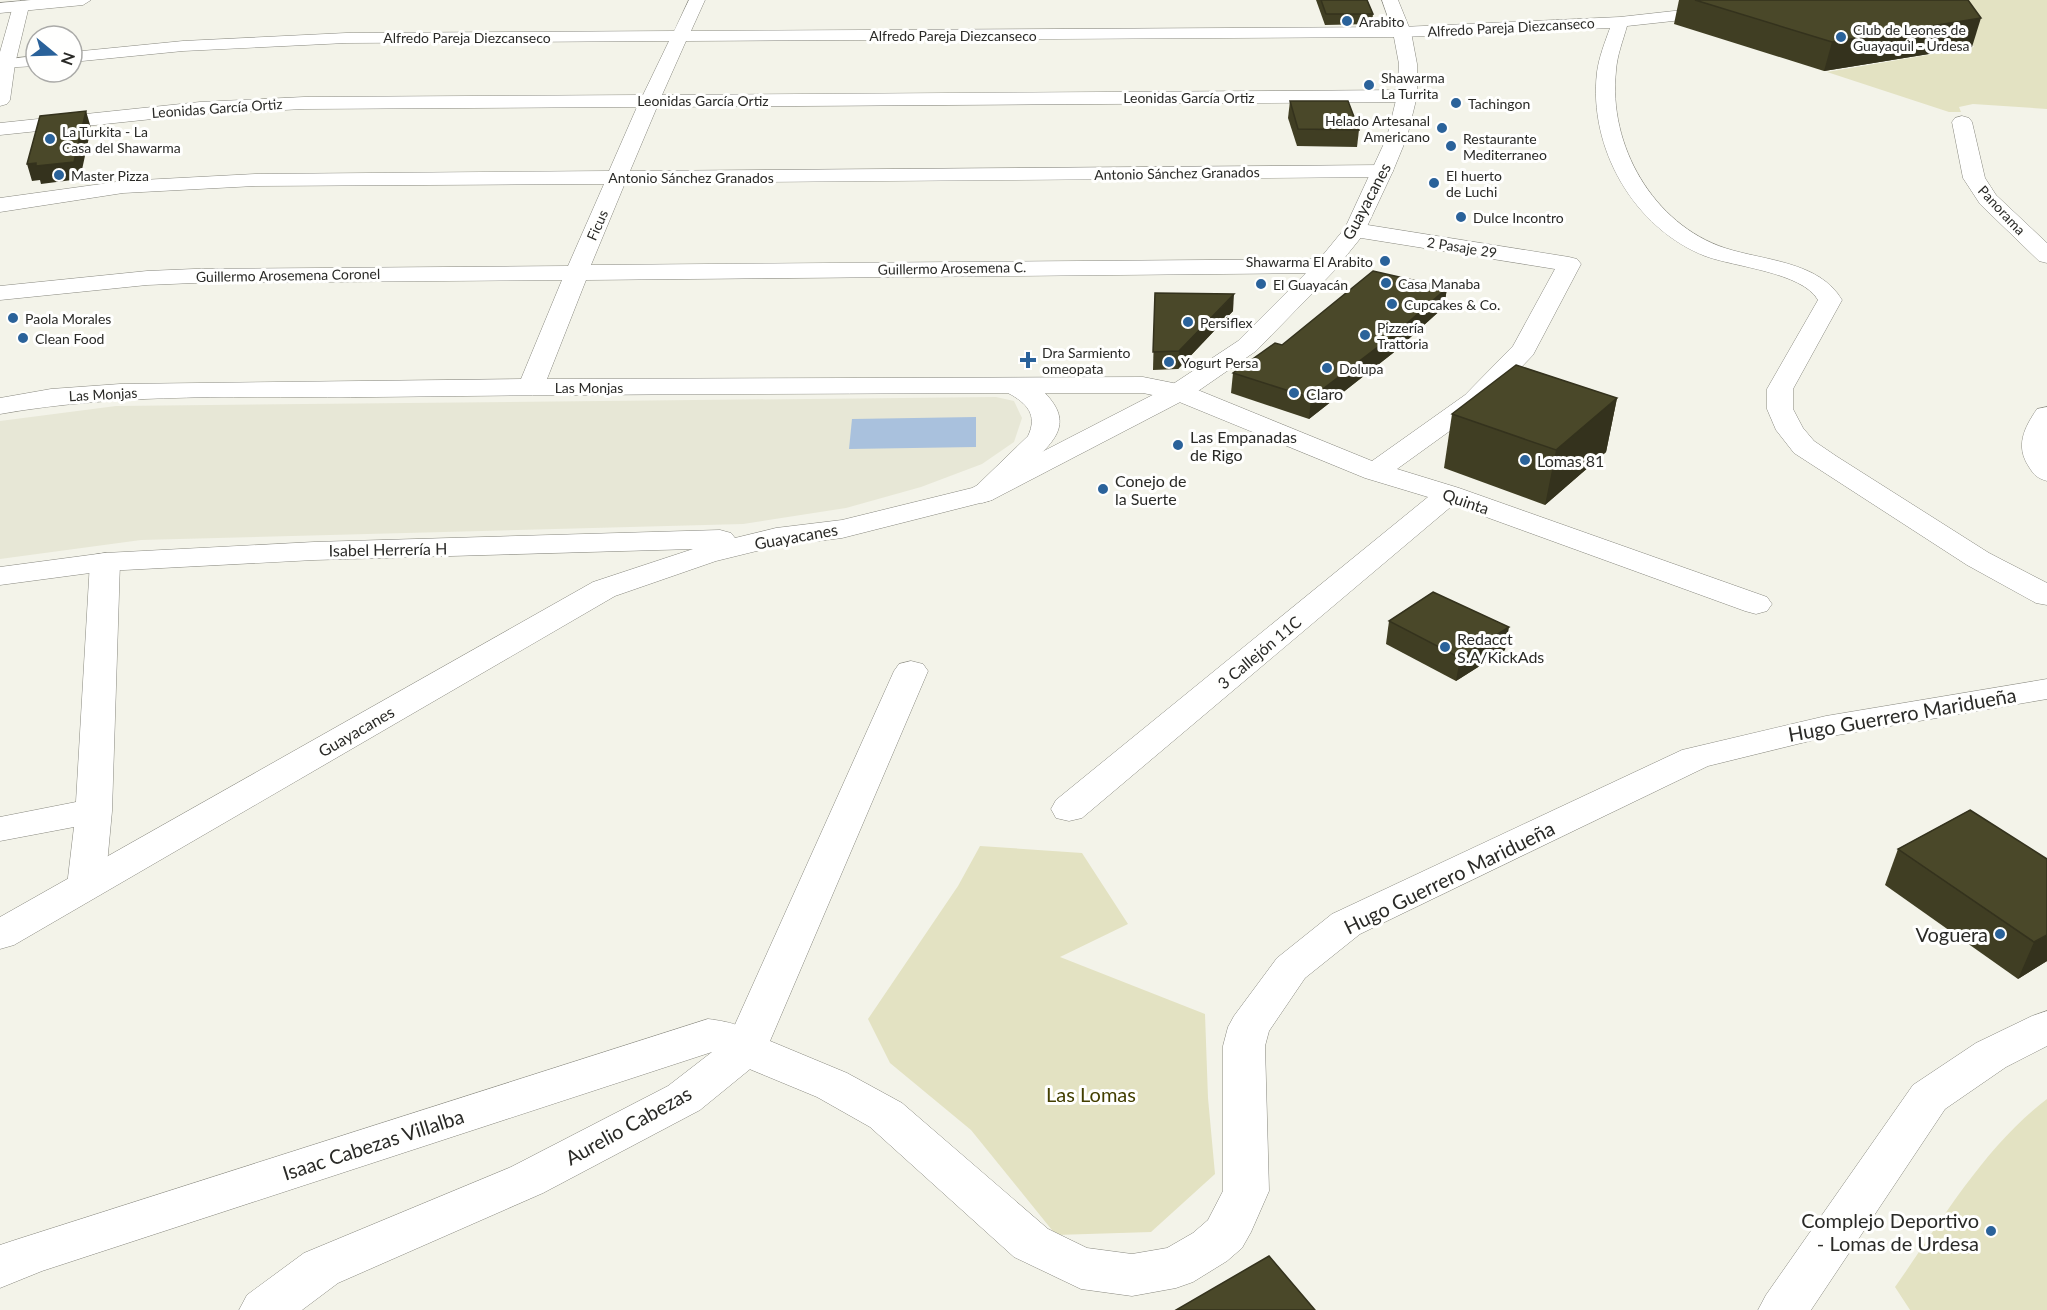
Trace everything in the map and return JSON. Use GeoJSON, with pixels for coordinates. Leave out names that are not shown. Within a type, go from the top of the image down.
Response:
{"type":"FeatureCollection","features":[{"type":"Feature","properties":{"kind":"street"},"geometry":{"type":"LineString","coordinates":[[0,3],[83,0]]}},
{"type":"Feature","properties":{"kind":"street","name":"Ficus"},"geometry":{"type":"LineString","coordinates":[[531,387],[650,100],[697,0]]}},
{"type":"Feature","properties":{"kind":"street","name":"Guayacanes"},"geometry":{"type":"LineString","coordinates":[[0,935],[603,589],[705,555],[776,537],[842,529],[982,494],[1179,392],[1247,346],[1326,266],[1355,230],[1397,137],[1407,96],[1408,64],[1402,33],[1390,0]]}},
{"type":"Feature","properties":{"kind":"street"},"geometry":{"type":"LineString","coordinates":[[0,8],[19,2]]}},
{"type":"Feature","properties":{"kind":"street"},"geometry":{"type":"LineString","coordinates":[[0,98],[19,2]]}},
{"type":"Feature","properties":{"kind":"street","name":"Alfredo Pareja Diezcanseco"},"geometry":{"type":"LineString","coordinates":[[84,56],[183,46],[346,38],[1402,33],[1620,21],[1736,10]]}},
{"type":"Feature","properties":{"kind":"street"},"geometry":{"type":"LineString","coordinates":[[1620,21],[1605,77],[1610,128],[1617,154],[1636,191],[1670,230],[1712,251],[1802,277],[1822,287],[1830,300],[1780,389],[1780,409],[1790,430],[1804,447],[1826,462],[1978,559],[2047,596]]}},
{"type":"Feature","properties":{"kind":"street"},"geometry":{"type":"LineString","coordinates":[[6,64],[24,62]]}},
{"type":"Feature","properties":{"kind":"street","name":"Leonidas García Ortiz"},"geometry":{"type":"LineString","coordinates":[[0,129],[200,108],[304,103],[1407,96]]}},
{"type":"Feature","properties":{"kind":"street","name":"Panorama"},"geometry":{"type":"LineString","coordinates":[[1962,122],[1974,178],[1988,199],[2047,256]]}},
{"type":"Feature","properties":{"kind":"street","name":"Antonio Sánchez Granados"},"geometry":{"type":"LineString","coordinates":[[0,205],[57,195],[178,183],[1383,171]]}},
{"type":"Feature","properties":{"kind":"street","name":"2 Pasaje 29"},"geometry":{"type":"LineString","coordinates":[[1355,230],[1569,264],[1524,350],[1474,401],[1375,472]]}},
{"type":"Feature","properties":{"kind":"street","name":"Guillermo Arosemena C."},"geometry":{"type":"LineString","coordinates":[[577,272],[1326,266]]}},
{"type":"Feature","properties":{"kind":"street","name":"Guillermo Arosemena Coronel"},"geometry":{"type":"LineString","coordinates":[[0,293],[124,280],[194,276],[577,272]]}},
{"type":"Feature","properties":{"kind":"street"},"geometry":{"type":"LineString","coordinates":[[982,494],[1041,440],[1048,421],[1044,406],[1036,398],[1026,390],[1010,385]]}},
{"type":"Feature","properties":{"kind":"street","name":"Las Monjas"},"geometry":{"type":"LineString","coordinates":[[0,406],[51,397],[120,392],[531,387],[1143,385],[1179,392]]}},
{"type":"Feature","properties":{"kind":"street","name":"Quinta"},"geometry":{"type":"LineString","coordinates":[[1179,392],[1375,472],[1449,494],[1756,604]]}},
{"type":"Feature","properties":{"kind":"street"},"geometry":{"type":"LineString","coordinates":[[2047,415],[2034,436],[2035,454],[2047,472]]}},
{"type":"Feature","properties":{"kind":"street","name":"3 Callejón 11C"},"geometry":{"type":"LineString","coordinates":[[1070,809],[1449,494]]}},
{"type":"Feature","properties":{"kind":"street","name":"Isabel Herrería H"},"geometry":{"type":"LineString","coordinates":[[0,576],[105,562],[314,551],[776,537]]}},
{"type":"Feature","properties":{"kind":"street"},"geometry":{"type":"LineString","coordinates":[[541,545],[590,562],[604,574],[603,589]]}},
{"type":"Feature","properties":{"kind":"street"},"geometry":{"type":"LineString","coordinates":[[86,886],[94,811],[105,562]]}},
{"type":"Feature","properties":{"kind":"street","name":"Aurelio Cabezas"},"geometry":{"type":"LineString","coordinates":[[264,1310],[321,1268],[527,1180],[684,1098],[745,1049],[911,671]]}},
{"type":"Feature","properties":{"kind":"street","name":"Hugo Guerrero Maridueña"},"geometry":{"type":"LineString","coordinates":[[745,1049],[832,1085],[886,1115],[1030,1243],[1080,1268],[1132,1275],[1176,1267],[1210,1247],[1225,1234],[1246,1191],[1244,1046],[1249,1027],[1291,968],[1346,924],[1695,758],[1747,743],[1803,731],[2047,689]]}},
{"type":"Feature","properties":{"kind":"street"},"geometry":{"type":"LineString","coordinates":[[0,829],[94,811]]}},
{"type":"Feature","properties":{"kind":"street"},"geometry":{"type":"LineString","coordinates":[[1783,1310],[1929,1097],[1991,1055],[2047,1027]]}},
{"type":"Feature","properties":{"kind":"street","name":"Isaac Cabezas Villalba"},"geometry":{"type":"LineString","coordinates":[[0,1267],[708,1035],[726,1037],[745,1049]]}},
{"type":"Feature","properties":{"kind":"shaded area"},"geometry":{"type":"Polygon","coordinates":[[[996,397],[1014,401],[1022,418],[1014,442],[982,464],[921,487],[846,508],[743,524],[141,540],[0,559],[0,421],[116,406],[996,397]]]}},
{"type":"Feature","properties":{"kind":"green space"},"geometry":{"type":"Polygon","coordinates":[[[1942,0],[2047,0],[2047,109],[1973,104],[1959,107],[1961,112],[1949,112],[1827,72],[1974,47],[1942,0]]]}},
{"type":"Feature","properties":{"kind":"green space","name":"Las Lomas"},"geometry":{"type":"Polygon","coordinates":[[[980,846],[1082,853],[1128,924],[1060,957],[1205,1014],[1208,1098],[1215,1174],[1151,1232],[1056,1235],[971,1130],[890,1063],[868,1019],[958,886],[980,846]]]}},
{"type":"Feature","properties":{"kind":"green space","name":"Complejo Deportivo - Lomas de Urdesa"},"geometry":{"type":"Polygon","coordinates":[[[2047,1099],[2047,1310],[1910,1310],[1895,1287],[1946,1212],[1983,1163],[2024,1118],[2047,1099]]]}},
{"type":"Feature","properties":{"kind":"water"},"geometry":{"type":"Polygon","coordinates":[[[976,417],[976,447],[849,449],[852,419],[976,417]]]}},
{"type":"Feature","properties":{"kind":"building"},"geometry":{"type":"Polygon","coordinates":[[[1321,0],[1367,0],[1373,14],[1326,14],[1321,0]]]}},
{"type":"Feature","properties":{"kind":"building"},"geometry":{"type":"Polygon","coordinates":[[[1695,0],[1968,0],[1981,18],[1832,42],[1695,0]]]}},
{"type":"Feature","properties":{"kind":"building"},"geometry":{"type":"Polygon","coordinates":[[[1290,101],[1348,101],[1359,130],[1298,129],[1290,101]]]}},
{"type":"Feature","properties":{"kind":"building"},"geometry":{"type":"Polygon","coordinates":[[[86,111],[74,162],[36,166],[36,163],[27,164],[40,116],[86,111]]]}},
{"type":"Feature","properties":{"kind":"building"},"geometry":{"type":"Polygon","coordinates":[[[1373,271],[1447,288],[1396,333],[1311,398],[1233,373],[1275,343],[1282,345],[1373,271]]]}},
{"type":"Feature","properties":{"kind":"building"},"geometry":{"type":"Polygon","coordinates":[[[1155,293],[1234,294],[1179,351],[1153,352],[1155,293]]]}},
{"type":"Feature","properties":{"kind":"building"},"geometry":{"type":"Polygon","coordinates":[[[1516,365],[1617,398],[1556,450],[1452,414],[1516,365]]]}},
{"type":"Feature","properties":{"kind":"building"},"geometry":{"type":"Polygon","coordinates":[[[1433,592],[1509,627],[1460,658],[1389,621],[1433,592]]]}},
{"type":"Feature","properties":{"kind":"building"},"geometry":{"type":"Polygon","coordinates":[[[1970,810],[2047,859],[2047,935],[2034,942],[1898,849],[1970,810]]]}},
{"type":"Feature","properties":{"kind":"building"},"geometry":{"type":"Polygon","coordinates":[[[1269,1256],[1315,1310],[1176,1310],[1269,1256]]]}},
{"type":"Feature","properties":{"kind":"place","name":"Arabito"},"geometry":{"type":"Point","coordinates":[1347,21]}},
{"type":"Feature","properties":{"kind":"place","name":"Club de Leones de Guayaquil - Urdesa"},"geometry":{"type":"Point","coordinates":[1841,37]}},
{"type":"Feature","properties":{"kind":"place","name":"Shawarma La Turrita"},"geometry":{"type":"Point","coordinates":[1369,85]}},
{"type":"Feature","properties":{"kind":"place","name":"Tachingon"},"geometry":{"type":"Point","coordinates":[1456,103]}},
{"type":"Feature","properties":{"kind":"place","name":"Helado Artesanal Americano"},"geometry":{"type":"Point","coordinates":[1442,128]}},
{"type":"Feature","properties":{"kind":"place","name":"La Turkita - La Casa del Shawarma"},"geometry":{"type":"Point","coordinates":[50,139]}},
{"type":"Feature","properties":{"kind":"place","name":"Restaurante Mediterraneo"},"geometry":{"type":"Point","coordinates":[1451,146]}},
{"type":"Feature","properties":{"kind":"place","name":"Master Pizza"},"geometry":{"type":"Point","coordinates":[59,175]}},
{"type":"Feature","properties":{"kind":"place","name":"El huerto de Luchi"},"geometry":{"type":"Point","coordinates":[1434,183]}},
{"type":"Feature","properties":{"kind":"place","name":"Dulce Incontro"},"geometry":{"type":"Point","coordinates":[1461,217]}},
{"type":"Feature","properties":{"kind":"place","name":"Shawarma El Arabito"},"geometry":{"type":"Point","coordinates":[1385,261]}},
{"type":"Feature","properties":{"kind":"place","name":"Casa Manaba"},"geometry":{"type":"Point","coordinates":[1386,283]}},
{"type":"Feature","properties":{"kind":"place","name":"El Guayacán"},"geometry":{"type":"Point","coordinates":[1261,284]}},
{"type":"Feature","properties":{"kind":"place","name":"Cupcakes & Co."},"geometry":{"type":"Point","coordinates":[1392,304]}},
{"type":"Feature","properties":{"kind":"place","name":"Paola Morales"},"geometry":{"type":"Point","coordinates":[13,318]}},
{"type":"Feature","properties":{"kind":"place","name":"Persiflex"},"geometry":{"type":"Point","coordinates":[1188,322]}},
{"type":"Feature","properties":{"kind":"place","name":"Pizzería Trattoria"},"geometry":{"type":"Point","coordinates":[1365,335]}},
{"type":"Feature","properties":{"kind":"place","name":"Clean Food"},"geometry":{"type":"Point","coordinates":[23,338]}},
{"type":"Feature","properties":{"kind":"place","name":"Dra Sarmiento omeopata"},"geometry":{"type":"Point","coordinates":[1028,360]}},
{"type":"Feature","properties":{"kind":"place","name":"Yogurt Persa"},"geometry":{"type":"Point","coordinates":[1169,362]}},
{"type":"Feature","properties":{"kind":"place","name":"Dolupa"},"geometry":{"type":"Point","coordinates":[1327,368]}},
{"type":"Feature","properties":{"kind":"place","name":"Claro"},"geometry":{"type":"Point","coordinates":[1294,393]}},
{"type":"Feature","properties":{"kind":"place","name":"Las Empanadas de Rigo"},"geometry":{"type":"Point","coordinates":[1178,445]}},
{"type":"Feature","properties":{"kind":"place","name":"Lomas 81"},"geometry":{"type":"Point","coordinates":[1525,460]}},
{"type":"Feature","properties":{"kind":"place","name":"Conejo de la Suerte"},"geometry":{"type":"Point","coordinates":[1103,489]}},
{"type":"Feature","properties":{"kind":"place","name":"Redacct S.A/KickAds"},"geometry":{"type":"Point","coordinates":[1445,647]}},
{"type":"Feature","properties":{"kind":"place","name":"Voguera"},"geometry":{"type":"Point","coordinates":[2000,934]}},
{"type":"Feature","properties":{"kind":"place","name":"Complejo Deportivo - Lomas de Urdesa"},"geometry":{"type":"Point","coordinates":[1991,1231]}}]}
